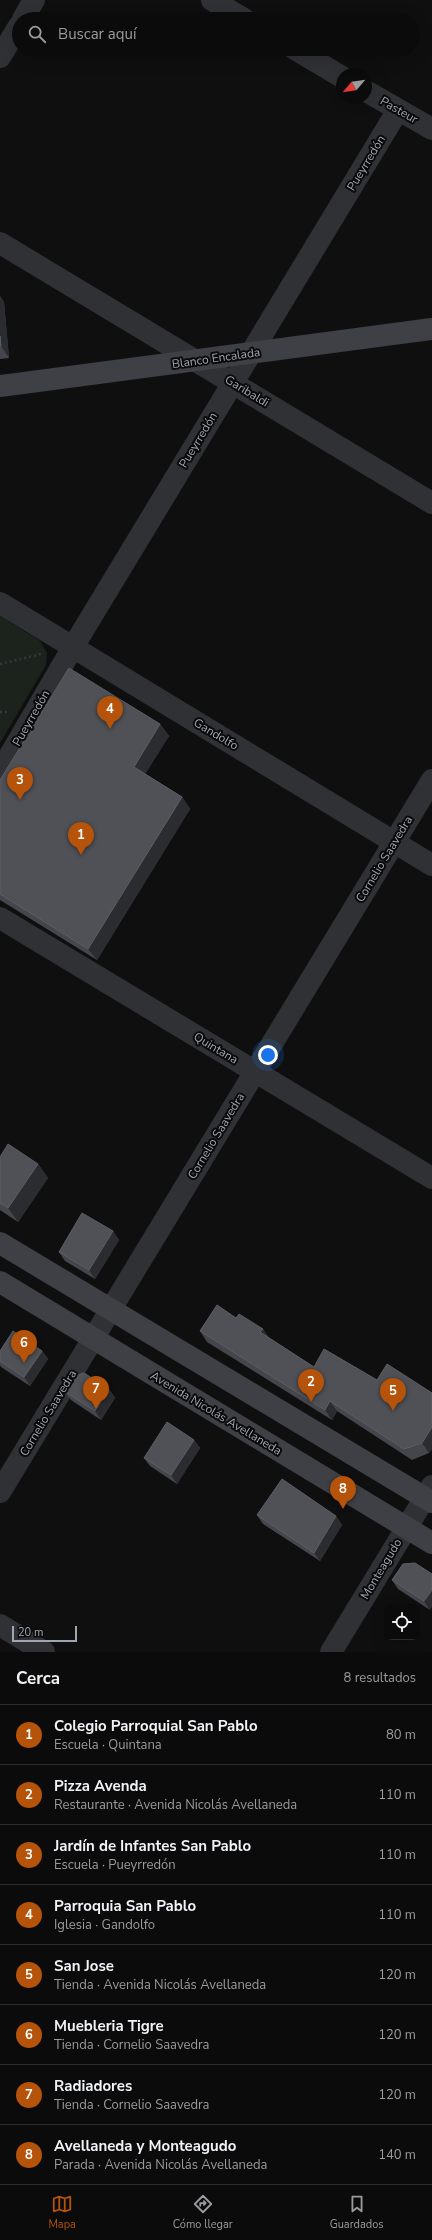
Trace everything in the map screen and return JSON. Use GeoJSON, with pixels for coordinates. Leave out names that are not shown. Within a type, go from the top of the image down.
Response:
{"type":"FeatureCollection","features":[{"type":"Feature","properties":{"kind":"main road","name":"Blanco Encalada"},"geometry":{"type":"LineString","coordinates":[[0,386],[432,329]]}},
{"type":"Feature","properties":{"kind":"main road"},"geometry":{"type":"LineString","coordinates":[[0,1243],[111,1310],[430,1496]]}},
{"type":"Feature","properties":{"kind":"main road","name":"Avenida Nicolás Avellaneda"},"geometry":{"type":"LineString","coordinates":[[0,1282],[432,1543]]}},
{"type":"Feature","properties":{"kind":"street"},"geometry":{"type":"LineString","coordinates":[[27,12],[34,0]]}},
{"type":"Feature","properties":{"kind":"street"},"geometry":{"type":"LineString","coordinates":[[212,0],[232,12]]}},
{"type":"Feature","properties":{"kind":"street"},"geometry":{"type":"LineString","coordinates":[[0,57],[12,37]]}},
{"type":"Feature","properties":{"kind":"street"},"geometry":{"type":"LineString","coordinates":[[307,56],[336,73]]}},
{"type":"Feature","properties":{"kind":"street","name":"Pasteur"},"geometry":{"type":"LineString","coordinates":[[372,95],[432,129]]}},
{"type":"Feature","properties":{"kind":"street","name":"Pueyrredón"},"geometry":{"type":"LineString","coordinates":[[0,772],[73,647],[398,110]]}},
{"type":"Feature","properties":{"kind":"street","name":"Garibaldi"},"geometry":{"type":"LineString","coordinates":[[0,243],[432,502]]}},
{"type":"Feature","properties":{"kind":"street","name":"Gandolfo"},"geometry":{"type":"LineString","coordinates":[[0,603],[432,865]]}},
{"type":"Feature","properties":{"kind":"street","name":"Cornelio Saavedra"},"geometry":{"type":"LineString","coordinates":[[0,1492],[432,780]]}},
{"type":"Feature","properties":{"kind":"street","name":"Quintana"},"geometry":{"type":"LineString","coordinates":[[0,918],[432,1178]]}},
{"type":"Feature","properties":{"kind":"street","name":"Monteagudo"},"geometry":{"type":"LineString","coordinates":[[331,1652],[407,1528],[430,1496]]}},
{"type":"Feature","properties":{"kind":"street"},"geometry":{"type":"LineString","coordinates":[[0,1626],[44,1652]]}},
{"type":"Feature","properties":{"kind":"path"},"geometry":{"type":"LineString","coordinates":[[0,664],[73,647]]}},
{"type":"Feature","properties":{"kind":"shaded area"},"geometry":{"type":"Polygon","coordinates":[[[0,616],[40,641],[47,653],[46,665],[0,743],[0,616]]]}},
{"type":"Feature","properties":{"kind":"building"},"geometry":{"type":"Polygon","coordinates":[[[69,668],[160,724],[134,767],[182,797],[88,949],[0,894],[0,780],[69,668]]]}},
{"type":"Feature","properties":{"kind":"building"},"geometry":{"type":"Polygon","coordinates":[[[8,1144],[38,1164],[8,1208],[0,1203],[0,1157],[8,1144]]]}},
{"type":"Feature","properties":{"kind":"building"},"geometry":{"type":"Polygon","coordinates":[[[82,1213],[113,1231],[89,1270],[59,1252],[82,1213]]]}},
{"type":"Feature","properties":{"kind":"building"},"geometry":{"type":"Polygon","coordinates":[[[217,1305],[236,1318],[239,1314],[263,1329],[260,1332],[314,1367],[324,1349],[377,1380],[387,1364],[432,1393],[432,1427],[422,1443],[404,1449],[330,1401],[325,1410],[200,1331],[217,1305]]]}},
{"type":"Feature","properties":{"kind":"building"},"geometry":{"type":"Polygon","coordinates":[[[13,1331],[42,1351],[24,1377],[0,1361],[0,1351],[13,1331]]]}},
{"type":"Feature","properties":{"kind":"building"},"geometry":{"type":"Polygon","coordinates":[[[84,1373],[109,1389],[95,1411],[64,1391],[74,1376],[84,1373]]]}},
{"type":"Feature","properties":{"kind":"building"},"geometry":{"type":"Polygon","coordinates":[[[167,1422],[194,1440],[171,1475],[144,1458],[167,1422]]]}},
{"type":"Feature","properties":{"kind":"building"},"geometry":{"type":"Polygon","coordinates":[[[282,1479],[336,1516],[314,1553],[257,1515],[282,1479]]]}},
{"type":"Feature","properties":{"kind":"building"},"geometry":{"type":"Polygon","coordinates":[[[415,1563],[432,1574],[432,1590],[424,1601],[392,1580],[403,1564],[415,1563]]]}},
{"type":"Feature","properties":{"kind":"place","name":"Parroquia San Pablo"},"geometry":{"type":"Point","coordinates":[110,729]}},
{"type":"Feature","properties":{"kind":"place","name":"Jardín de Infantes San Pablo"},"geometry":{"type":"Point","coordinates":[20,800]}},
{"type":"Feature","properties":{"kind":"place","name":"Colegio Parroquial San Pablo"},"geometry":{"type":"Point","coordinates":[81,855]}},
{"type":"Feature","properties":{"kind":"place","name":"Muebleria Tigre"},"geometry":{"type":"Point","coordinates":[24,1363]}},
{"type":"Feature","properties":{"kind":"place","name":"Pizza Avenda"},"geometry":{"type":"Point","coordinates":[311,1402]}},
{"type":"Feature","properties":{"kind":"place","name":"Radiadores"},"geometry":{"type":"Point","coordinates":[96,1409]}},
{"type":"Feature","properties":{"kind":"place","name":"San Jose"},"geometry":{"type":"Point","coordinates":[393,1411]}},
{"type":"Feature","properties":{"kind":"place","name":"Avellaneda y Monteagudo"},"geometry":{"type":"Point","coordinates":[343,1509]}}]}
